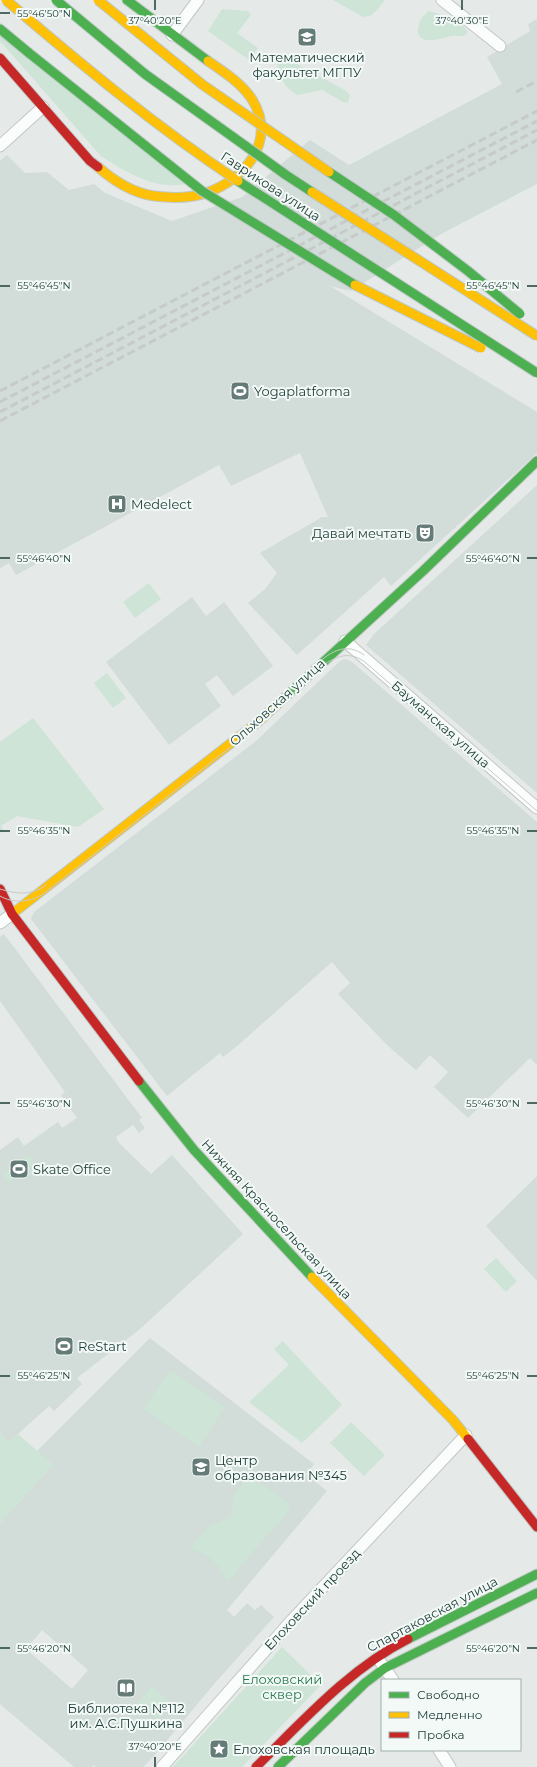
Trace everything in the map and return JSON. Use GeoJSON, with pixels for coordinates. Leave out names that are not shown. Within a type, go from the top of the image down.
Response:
{"type":"FeatureCollection","features":[{"type":"Feature","properties":{"kind":"main road","name":"Гаврикова улица"},"geometry":{"type":"LineString","coordinates":[[6,0],[128,102],[178,140],[268,200],[537,373]]}},
{"type":"Feature","properties":{"kind":"main road","name":"Гаврикова улица"},"geometry":{"type":"LineString","coordinates":[[56,0],[145,74],[274,167],[537,336]]}},
{"type":"Feature","properties":{"kind":"main road"},"geometry":{"type":"LineString","coordinates":[[98,0],[203,85],[394,215],[468,271],[537,328]]}},
{"type":"Feature","properties":{"kind":"main road"},"geometry":{"type":"LineString","coordinates":[[0,58],[90,161],[111,178],[131,189],[154,196],[178,197],[205,194],[228,183],[250,163],[260,144],[261,121],[253,101],[234,80],[126,0]]}},
{"type":"Feature","properties":{"kind":"main road"},"geometry":{"type":"LineString","coordinates":[[0,29],[202,191],[346,280],[537,377]]}},
{"type":"Feature","properties":{"kind":"main road","name":"Ольховская улица"},"geometry":{"type":"LineString","coordinates":[[12,914],[244,734],[287,697],[537,461]]}},
{"type":"Feature","properties":{"kind":"main road","name":"Нижняя Красносельская улица"},"geometry":{"type":"LineString","coordinates":[[0,888],[12,914],[194,1150],[259,1222],[466,1435],[537,1527]]}},
{"type":"Feature","properties":{"kind":"main road","name":"Нижняя Красносельская улица"},"geometry":{"type":"LineString","coordinates":[[0,907],[12,914]]}},
{"type":"Feature","properties":{"kind":"main road","name":"Спартаковская улица"},"geometry":{"type":"LineString","coordinates":[[256,1767],[335,1690],[376,1657],[480,1602],[537,1574]]}},
{"type":"Feature","properties":{"kind":"main road","name":"Спартаковская улица"},"geometry":{"type":"LineString","coordinates":[[278,1767],[365,1683],[385,1668],[537,1593]]}},
{"type":"Feature","properties":{"kind":"street"},"geometry":{"type":"LineString","coordinates":[[172,35],[198,0]]}},
{"type":"Feature","properties":{"kind":"street"},"geometry":{"type":"LineString","coordinates":[[442,0],[500,46]]}},
{"type":"Feature","properties":{"kind":"street"},"geometry":{"type":"LineString","coordinates":[[0,146],[43,107]]}},
{"type":"Feature","properties":{"kind":"street","name":"Бауманская улица"},"geometry":{"type":"LineString","coordinates":[[346,641],[537,808]]}},
{"type":"Feature","properties":{"kind":"street","name":"Ольховская улица"},"geometry":{"type":"LineString","coordinates":[[0,923],[12,914]]}},
{"type":"Feature","properties":{"kind":"street","name":"Елоховский проезд"},"geometry":{"type":"LineString","coordinates":[[162,1767],[292,1620],[466,1435]]}},
{"type":"Feature","properties":{"kind":"street"},"geometry":{"type":"LineString","coordinates":[[376,1657],[392,1679]]}},
{"type":"Feature","properties":{"kind":"street"},"geometry":{"type":"LineString","coordinates":[[441,1754],[450,1767]]}},
{"type":"Feature","properties":{"kind":"shaded area"},"geometry":{"type":"Polygon","coordinates":[[[537,19],[537,184],[441,234],[351,291],[330,286],[537,412],[537,453],[391,586],[384,577],[297,655],[248,603],[265,589],[277,573],[260,553],[322,517],[328,517],[300,453],[231,486],[219,465],[16,575],[9,563],[0,568],[0,161],[7,155],[25,173],[47,172],[69,190],[94,184],[105,193],[172,221],[242,197],[310,140],[349,165],[502,84],[487,57],[530,31],[528,24],[537,19]]]}},
{"type":"Feature","properties":{"kind":"shaded area"},"geometry":{"type":"Polygon","coordinates":[[[537,485],[537,793],[366,645],[374,634],[537,485]]]}},
{"type":"Feature","properties":{"kind":"shaded area"},"geometry":{"type":"Polygon","coordinates":[[[192,597],[206,616],[224,602],[273,666],[233,696],[217,675],[205,684],[221,706],[169,745],[106,662],[192,597]]]}},
{"type":"Feature","properties":{"kind":"shaded area"},"geometry":{"type":"Polygon","coordinates":[[[345,659],[352,662],[537,822],[537,1065],[530,1058],[468,1118],[434,1087],[448,1072],[430,1055],[416,1070],[388,1046],[338,994],[350,983],[332,962],[236,1047],[223,1057],[220,1053],[167,1096],[31,919],[34,912],[256,741],[340,661],[345,659]]]}},
{"type":"Feature","properties":{"kind":"shaded area"},"geometry":{"type":"Polygon","coordinates":[[[4,934],[142,1118],[139,1120],[145,1128],[139,1133],[133,1125],[116,1137],[119,1143],[151,1174],[172,1155],[243,1234],[140,1329],[77,1378],[82,1384],[54,1411],[49,1406],[8,1443],[0,1433],[0,1150],[18,1137],[24,1146],[58,1122],[62,1128],[77,1118],[61,1095],[65,1092],[0,1001],[0,937],[4,934]]]}},
{"type":"Feature","properties":{"kind":"shaded area"},"geometry":{"type":"Polygon","coordinates":[[[537,1176],[537,1281],[486,1226],[537,1176]]]}},
{"type":"Feature","properties":{"kind":"shaded area"},"geometry":{"type":"Polygon","coordinates":[[[150,1338],[314,1464],[306,1474],[327,1491],[227,1610],[234,1617],[247,1603],[255,1610],[261,1605],[274,1617],[143,1767],[96,1767],[94,1765],[92,1767],[74,1767],[0,1704],[0,1523],[53,1465],[37,1451],[150,1338]],[[42,1630],[26,1649],[72,1689],[88,1670],[42,1630]]]}},
{"type":"Feature","properties":{"kind":"green space"},"geometry":{"type":"Polygon","coordinates":[[[333,0],[385,0],[373,14],[363,17],[333,0]]]}},
{"type":"Feature","properties":{"kind":"green space"},"geometry":{"type":"Polygon","coordinates":[[[222,9],[248,11],[251,15],[237,33],[258,48],[249,60],[208,31],[222,9]]]}},
{"type":"Feature","properties":{"kind":"green space"},"geometry":{"type":"Polygon","coordinates":[[[429,11],[459,21],[468,32],[464,36],[424,40],[418,34],[419,23],[423,16],[429,11]]]}},
{"type":"Feature","properties":{"kind":"green space"},"geometry":{"type":"Polygon","coordinates":[[[0,34],[185,184],[174,185],[151,182],[120,168],[101,156],[0,41],[0,34]]]}},
{"type":"Feature","properties":{"kind":"green space"},"geometry":{"type":"Polygon","coordinates":[[[287,56],[302,67],[345,90],[350,95],[348,103],[343,102],[322,90],[298,95],[289,89],[283,82],[277,62],[281,57],[287,56]]]}},
{"type":"Feature","properties":{"kind":"green space"},"geometry":{"type":"Polygon","coordinates":[[[149,583],[161,599],[135,618],[123,602],[149,583]]]}},
{"type":"Feature","properties":{"kind":"green space"},"geometry":{"type":"Polygon","coordinates":[[[107,673],[126,698],[113,708],[94,683],[107,673]]]}},
{"type":"Feature","properties":{"kind":"green space"},"geometry":{"type":"Polygon","coordinates":[[[33,718],[104,809],[78,827],[17,816],[1,826],[4,831],[0,833],[0,742],[33,718]]]}},
{"type":"Feature","properties":{"kind":"green space","name":"Skate Office"},"geometry":{"type":"Polygon","coordinates":[[[29,1155],[35,1164],[9,1183],[2,1175],[29,1155]]]}},
{"type":"Feature","properties":{"kind":"green space"},"geometry":{"type":"Polygon","coordinates":[[[496,1258],[517,1281],[506,1292],[484,1269],[496,1258]]]}},
{"type":"Feature","properties":{"kind":"green space"},"geometry":{"type":"Polygon","coordinates":[[[283,1341],[342,1405],[302,1443],[249,1402],[289,1365],[274,1349],[283,1341]]]}},
{"type":"Feature","properties":{"kind":"green space"},"geometry":{"type":"Polygon","coordinates":[[[170,1370],[225,1407],[199,1447],[143,1409],[170,1370]]]}},
{"type":"Feature","properties":{"kind":"green space"},"geometry":{"type":"Polygon","coordinates":[[[351,1422],[385,1455],[364,1476],[330,1443],[351,1422]]]}},
{"type":"Feature","properties":{"kind":"green space"},"geometry":{"type":"Polygon","coordinates":[[[0,1433],[8,1443],[18,1434],[53,1465],[0,1523],[0,1433]]]}},
{"type":"Feature","properties":{"kind":"green space"},"geometry":{"type":"Polygon","coordinates":[[[249,1476],[278,1495],[288,1504],[291,1509],[241,1565],[235,1576],[226,1579],[219,1568],[208,1556],[191,1549],[191,1546],[211,1524],[218,1523],[231,1516],[234,1494],[249,1476]]]}},
{"type":"Feature","properties":{"kind":"green space","name":"Елоховский сквер"},"geometry":{"type":"Polygon","coordinates":[[[282,1647],[321,1685],[242,1767],[173,1767],[282,1647]]]}},
{"type":"Feature","properties":{"kind":"green space"},"geometry":{"type":"Polygon","coordinates":[[[152,1686],[172,1703],[158,1720],[137,1704],[152,1686]]]}},
{"type":"Feature","properties":{"kind":"tram line"},"geometry":{"type":"LineString","coordinates":[[317,664],[328,655],[339,650],[351,649],[364,655]]}},
{"type":"Feature","properties":{"kind":"tram line"},"geometry":{"type":"LineString","coordinates":[[0,896],[10,900],[26,901],[42,895],[260,724],[325,664],[341,656],[351,656],[361,659],[537,811]]}},
{"type":"Feature","properties":{"kind":"tram line"},"geometry":{"type":"LineString","coordinates":[[0,889],[24,893],[41,889],[46,885]]}},
{"type":"Feature","properties":{"kind":"railway"},"geometry":{"type":"LineString","coordinates":[[516,92],[537,81]]}},
{"type":"Feature","properties":{"kind":"railway"},"geometry":{"type":"LineString","coordinates":[[0,391],[537,111]]}},
{"type":"Feature","properties":{"kind":"railway"},"geometry":{"type":"LineString","coordinates":[[0,402],[537,121]]}},
{"type":"Feature","properties":{"kind":"railway"},"geometry":{"type":"LineString","coordinates":[[0,412],[537,130]]}},
{"type":"Feature","properties":{"kind":"railway"},"geometry":{"type":"LineString","coordinates":[[0,421],[537,140]]}},
{"type":"Feature","properties":{"kind":"traffic: fast"},"geometry":{"type":"LineString","coordinates":[[56,0],[145,74],[312,192]]}},
{"type":"Feature","properties":{"kind":"traffic: fast"},"geometry":{"type":"LineString","coordinates":[[127,0],[208,61]]}},
{"type":"Feature","properties":{"kind":"traffic: fast"},"geometry":{"type":"LineString","coordinates":[[0,29],[29,53]]}},
{"type":"Feature","properties":{"kind":"traffic: fast"},"geometry":{"type":"LineString","coordinates":[[29,53],[202,191],[355,285]]}},
{"type":"Feature","properties":{"kind":"traffic: fast"},"geometry":{"type":"LineString","coordinates":[[329,172],[394,215],[468,271],[520,314]]}},
{"type":"Feature","properties":{"kind":"traffic: fast"},"geometry":{"type":"LineString","coordinates":[[238,181],[537,373]]}},
{"type":"Feature","properties":{"kind":"traffic: fast"},"geometry":{"type":"LineString","coordinates":[[283,699],[423,571],[537,461]]}},
{"type":"Feature","properties":{"kind":"traffic: fast"},"geometry":{"type":"LineString","coordinates":[[139,1081],[194,1150],[312,1277]]}},
{"type":"Feature","properties":{"kind":"traffic: fast"},"geometry":{"type":"LineString","coordinates":[[408,1639],[537,1574]]}},
{"type":"Feature","properties":{"kind":"traffic: fast"},"geometry":{"type":"LineString","coordinates":[[278,1767],[365,1683],[385,1668],[537,1593]]}},
{"type":"Feature","properties":{"kind":"traffic: slow"},"geometry":{"type":"LineString","coordinates":[[6,0],[148,117],[238,181]]}},
{"type":"Feature","properties":{"kind":"traffic: slow"},"geometry":{"type":"LineString","coordinates":[[98,0],[203,85],[329,172]]}},
{"type":"Feature","properties":{"kind":"traffic: slow"},"geometry":{"type":"LineString","coordinates":[[98,167],[117,182],[131,189],[154,196],[174,197],[187,197],[206,193],[233,179],[244,169],[253,158],[259,145],[261,131],[259,116],[253,101],[244,89],[208,61]]}},
{"type":"Feature","properties":{"kind":"traffic: slow"},"geometry":{"type":"LineString","coordinates":[[312,192],[537,336]]}},
{"type":"Feature","properties":{"kind":"traffic: slow"},"geometry":{"type":"LineString","coordinates":[[355,285],[481,348]]}},
{"type":"Feature","properties":{"kind":"traffic: slow"},"geometry":{"type":"LineString","coordinates":[[12,914],[258,722],[283,699]]}},
{"type":"Feature","properties":{"kind":"traffic: slow"},"geometry":{"type":"LineString","coordinates":[[312,1277],[453,1420],[468,1439]]}},
{"type":"Feature","properties":{"kind":"traffic: jam"},"geometry":{"type":"LineString","coordinates":[[0,58],[90,161],[98,167]]}},
{"type":"Feature","properties":{"kind":"traffic: jam"},"geometry":{"type":"LineString","coordinates":[[0,889],[12,914],[139,1081]]}},
{"type":"Feature","properties":{"kind":"traffic: jam"},"geometry":{"type":"LineString","coordinates":[[468,1439],[537,1527]]}},
{"type":"Feature","properties":{"kind":"traffic: jam"},"geometry":{"type":"LineString","coordinates":[[256,1767],[309,1714],[346,1681],[386,1651],[408,1639]]}},
{"type":"Feature","properties":{"kind":"place","name":"Математический факультет МГПУ"},"geometry":{"type":"Point","coordinates":[307,37]}},
{"type":"Feature","properties":{"kind":"place","name":"Yogaplatforma"},"geometry":{"type":"Point","coordinates":[240,391]}},
{"type":"Feature","properties":{"kind":"place","name":"Medelect"},"geometry":{"type":"Point","coordinates":[117,504]}},
{"type":"Feature","properties":{"kind":"place","name":"Давай мечтать"},"geometry":{"type":"Point","coordinates":[425,533]}},
{"type":"Feature","properties":{"kind":"place","name":"Skate Office"},"geometry":{"type":"Point","coordinates":[19,1169]}},
{"type":"Feature","properties":{"kind":"place","name":"ReStart"},"geometry":{"type":"Point","coordinates":[64,1346]}},
{"type":"Feature","properties":{"kind":"place","name":"Центр образования №345"},"geometry":{"type":"Point","coordinates":[201,1467]}},
{"type":"Feature","properties":{"kind":"place","name":"Библиотека №112 им. А.С.Пушкина"},"geometry":{"type":"Point","coordinates":[126,1688]}},
{"type":"Feature","properties":{"kind":"place","name":"Елоховская площадь"},"geometry":{"type":"Point","coordinates":[219,1749]}}]}
